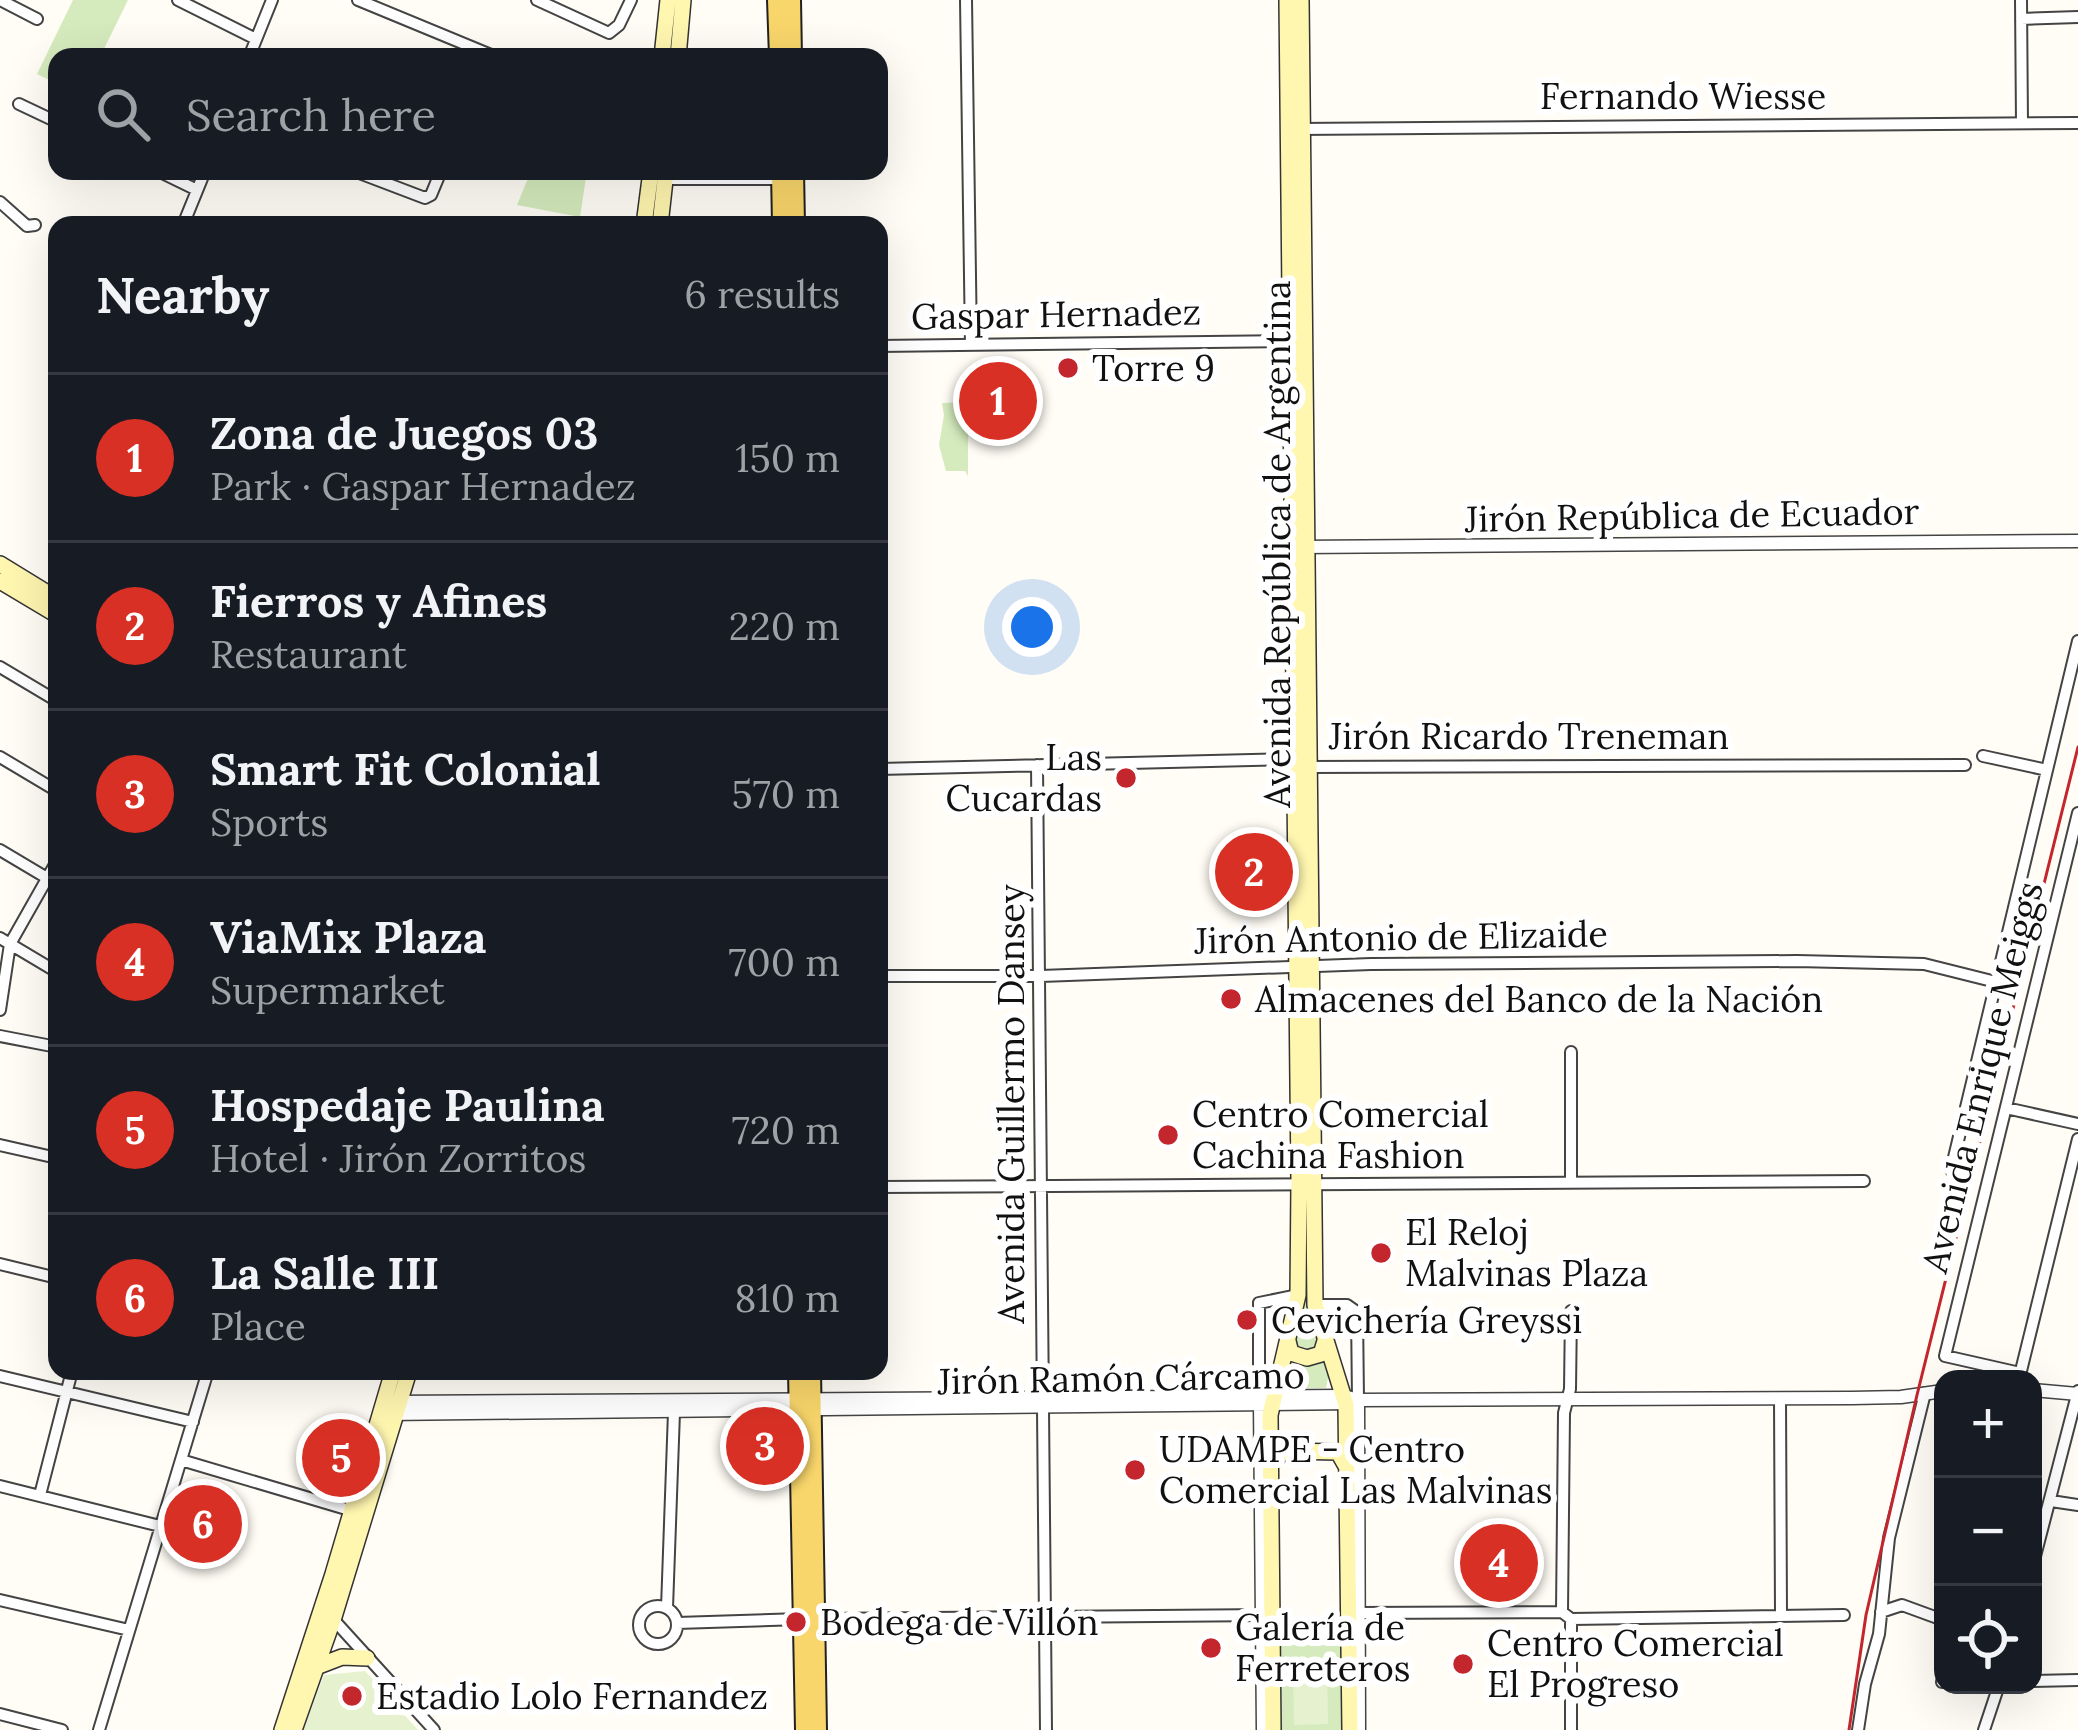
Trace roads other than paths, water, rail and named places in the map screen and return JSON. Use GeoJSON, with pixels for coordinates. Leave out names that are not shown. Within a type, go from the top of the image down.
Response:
{"type":"FeatureCollection","features":[{"type":"Feature","properties":{"kind":"main road"},"geometry":{"type":"LineString","coordinates":[[663,48],[668,0]]}},
{"type":"Feature","properties":{"kind":"main road"},"geometry":{"type":"LineString","coordinates":[[679,48],[683,0]]}},
{"type":"Feature","properties":{"kind":"main road"},"geometry":{"type":"LineString","coordinates":[[776,0],[778,48]]}},
{"type":"Feature","properties":{"kind":"main road"},"geometry":{"type":"LineString","coordinates":[[791,0],[793,48]]}},
{"type":"Feature","properties":{"kind":"main road","name":"Avenida República de Argentina"},"geometry":{"type":"LineString","coordinates":[[1273,1730],[1266,1400],[1298,1295],[1305,1182],[1295,129],[1287,0]]}},
{"type":"Feature","properties":{"kind":"main road","name":"Avenida República de Argentina"},"geometry":{"type":"LineString","coordinates":[[1295,129],[1301,0]]}},
{"type":"Feature","properties":{"kind":"main road"},"geometry":{"type":"LineString","coordinates":[[647,216],[659,180]]}},
{"type":"Feature","properties":{"kind":"main road"},"geometry":{"type":"LineString","coordinates":[[660,216],[661,180]]}},
{"type":"Feature","properties":{"kind":"main road"},"geometry":{"type":"LineString","coordinates":[[782,216],[785,180]]}},
{"type":"Feature","properties":{"kind":"main road"},"geometry":{"type":"LineString","coordinates":[[786,180],[794,216]]}},
{"type":"Feature","properties":{"kind":"main road"},"geometry":{"type":"LineString","coordinates":[[0,564],[48,593]]}},
{"type":"Feature","properties":{"kind":"main road"},"geometry":{"type":"LineString","coordinates":[[0,581],[48,610]]}},
{"type":"Feature","properties":{"kind":"main road","name":"Avenida República de Argentina"},"geometry":{"type":"LineString","coordinates":[[1305,1182],[1315,1305],[1349,1400],[1354,1730]]}},
{"type":"Feature","properties":{"kind":"main road"},"geometry":{"type":"LineString","coordinates":[[1288,1337],[1291,1353],[1300,1357],[1318,1357],[1325,1341]]}},
{"type":"Feature","properties":{"kind":"main road"},"geometry":{"type":"LineString","coordinates":[[282,1730],[328,1614],[390,1408],[392,1380]]}},
{"type":"Feature","properties":{"kind":"main road"},"geometry":{"type":"LineString","coordinates":[[294,1730],[316,1666],[353,1510],[404,1380]]}},
{"type":"Feature","properties":{"kind":"main road"},"geometry":{"type":"LineString","coordinates":[[799,1380],[805,1404],[809,1619],[818,1730]]}},
{"type":"Feature","properties":{"kind":"main road"},"geometry":{"type":"LineString","coordinates":[[805,1404],[810,1380]]}},
{"type":"Feature","properties":{"kind":"main road"},"geometry":{"type":"LineString","coordinates":[[1270,1467],[1284,1451],[1327,1450],[1338,1452],[1347,1468]]}},
{"type":"Feature","properties":{"kind":"main road"},"geometry":{"type":"LineString","coordinates":[[804,1730],[809,1619]]}},
{"type":"Feature","properties":{"kind":"main road"},"geometry":{"type":"LineString","coordinates":[[316,1666],[336,1658],[367,1658]]}},
{"type":"Feature","properties":{"kind":"street"},"geometry":{"type":"LineString","coordinates":[[0,0],[37,19]]}},
{"type":"Feature","properties":{"kind":"street"},"geometry":{"type":"LineString","coordinates":[[178,0],[256,39]]}},
{"type":"Feature","properties":{"kind":"street"},"geometry":{"type":"LineString","coordinates":[[252,48],[272,0]]}},
{"type":"Feature","properties":{"kind":"street"},"geometry":{"type":"LineString","coordinates":[[358,0],[474,48]]}},
{"type":"Feature","properties":{"kind":"street"},"geometry":{"type":"LineString","coordinates":[[537,0],[610,33],[619,26],[632,0]]}},
{"type":"Feature","properties":{"kind":"street"},"geometry":{"type":"LineString","coordinates":[[966,0],[971,345]]}},
{"type":"Feature","properties":{"kind":"street"},"geometry":{"type":"LineString","coordinates":[[2021,0],[2022,123]]}},
{"type":"Feature","properties":{"kind":"street"},"geometry":{"type":"LineString","coordinates":[[2021,19],[2078,17]]}},
{"type":"Feature","properties":{"kind":"street"},"geometry":{"type":"LineString","coordinates":[[20,104],[48,118]]}},
{"type":"Feature","properties":{"kind":"street","name":"Fernando Wiesse"},"geometry":{"type":"LineString","coordinates":[[1295,129],[2078,122]]}},
{"type":"Feature","properties":{"kind":"street"},"geometry":{"type":"LineString","coordinates":[[176,180],[197,190]]}},
{"type":"Feature","properties":{"kind":"street"},"geometry":{"type":"LineString","coordinates":[[187,216],[201,180]]}},
{"type":"Feature","properties":{"kind":"street"},"geometry":{"type":"LineString","coordinates":[[376,180],[421,198],[431,195],[437,180]]}},
{"type":"Feature","properties":{"kind":"street"},"geometry":{"type":"LineString","coordinates":[[0,202],[27,226],[35,225]]}},
{"type":"Feature","properties":{"kind":"street","name":"Gaspar Hernadez"},"geometry":{"type":"LineString","coordinates":[[888,346],[1298,341]]}},
{"type":"Feature","properties":{"kind":"street","name":"Jirón República de Ecuador"},"geometry":{"type":"LineString","coordinates":[[1300,547],[2078,541]]}},
{"type":"Feature","properties":{"kind":"street"},"geometry":{"type":"LineString","coordinates":[[1951,1170],[2078,640]]}},
{"type":"Feature","properties":{"kind":"street"},"geometry":{"type":"LineString","coordinates":[[0,667],[48,696]]}},
{"type":"Feature","properties":{"kind":"street"},"geometry":{"type":"LineString","coordinates":[[1983,756],[2047,770]]}},
{"type":"Feature","properties":{"kind":"street"},"geometry":{"type":"LineString","coordinates":[[0,757],[48,786]]}},
{"type":"Feature","properties":{"kind":"street","name":"Jirón Ricardo Treneman"},"geometry":{"type":"LineString","coordinates":[[888,769],[1301,763],[1965,765]]}},
{"type":"Feature","properties":{"kind":"street","name":"Avenida Guillermo Dansey"},"geometry":{"type":"LineString","coordinates":[[1037,765],[1046,1730]]}},
{"type":"Feature","properties":{"kind":"street","name":"Avenida Enrique Meiggs"},"geometry":{"type":"LineString","coordinates":[[1998,1370],[1945,1356],[2073,857],[2078,813]]}},
{"type":"Feature","properties":{"kind":"street"},"geometry":{"type":"LineString","coordinates":[[0,850],[47,878],[5,941],[0,1010]]}},
{"type":"Feature","properties":{"kind":"street"},"geometry":{"type":"LineString","coordinates":[[5,941],[48,967]]}},
{"type":"Feature","properties":{"kind":"street","name":"Jirón Antonio de Elizaide"},"geometry":{"type":"LineString","coordinates":[[888,976],[1599,962],[1924,964],[1996,982]]}},
{"type":"Feature","properties":{"kind":"street"},"geometry":{"type":"LineString","coordinates":[[0,1036],[48,1045]]}},
{"type":"Feature","properties":{"kind":"street"},"geometry":{"type":"LineString","coordinates":[[1570,1181],[1571,1052]]}},
{"type":"Feature","properties":{"kind":"street"},"geometry":{"type":"LineString","coordinates":[[2006,1108],[2078,1124]]}},
{"type":"Feature","properties":{"kind":"street"},"geometry":{"type":"LineString","coordinates":[[2021,1370],[2078,1138]]}},
{"type":"Feature","properties":{"kind":"street"},"geometry":{"type":"LineString","coordinates":[[0,1145],[48,1156]]}},
{"type":"Feature","properties":{"kind":"street"},"geometry":{"type":"LineString","coordinates":[[888,1187],[1864,1180]]}},
{"type":"Feature","properties":{"kind":"street"},"geometry":{"type":"LineString","coordinates":[[0,1264],[48,1276]]}},
{"type":"Feature","properties":{"kind":"street"},"geometry":{"type":"LineString","coordinates":[[1266,1400],[1257,1308],[1263,1300],[1298,1295]]}},
{"type":"Feature","properties":{"kind":"street"},"geometry":{"type":"LineString","coordinates":[[1315,1305],[1347,1305],[1358,1312],[1349,1400]]}},
{"type":"Feature","properties":{"kind":"street"},"geometry":{"type":"LineString","coordinates":[[1571,1311],[1564,1413],[1571,1730]]}},
{"type":"Feature","properties":{"kind":"street"},"geometry":{"type":"LineString","coordinates":[[0,1376],[193,1423]]}},
{"type":"Feature","properties":{"kind":"street"},"geometry":{"type":"LineString","coordinates":[[40,1495],[69,1380]]}},
{"type":"Feature","properties":{"kind":"street"},"geometry":{"type":"LineString","coordinates":[[99,1730],[205,1380]]}},
{"type":"Feature","properties":{"kind":"street"},"geometry":{"type":"LineString","coordinates":[[2042,1391],[2078,1393],[2042,1532]]}},
{"type":"Feature","properties":{"kind":"street","name":"Jirón Ramón Cárcamo"},"geometry":{"type":"LineString","coordinates":[[390,1408],[1780,1399],[1901,1397],[1934,1392]]}},
{"type":"Feature","properties":{"kind":"street"},"geometry":{"type":"LineString","coordinates":[[1858,1730],[1881,1612],[1889,1538],[1925,1393]]}},
{"type":"Feature","properties":{"kind":"street"},"geometry":{"type":"LineString","coordinates":[[1780,1399],[1781,1615]]}},
{"type":"Feature","properties":{"kind":"street","name":"Avenida República de Argentina"},"geometry":{"type":"LineString","coordinates":[[1263,1730],[1266,1400]]}},
{"type":"Feature","properties":{"kind":"street","name":"Avenida República de Argentina"},"geometry":{"type":"LineString","coordinates":[[1349,1400],[1358,1613],[1354,1730]]}},
{"type":"Feature","properties":{"kind":"street","name":"Jirón Ramón Cárcamo"},"geometry":{"type":"LineString","coordinates":[[503,1407],[674,1412],[805,1404]]}},
{"type":"Feature","properties":{"kind":"street"},"geometry":{"type":"LineString","coordinates":[[668,1608],[644,1611],[639,1623],[642,1635],[652,1642],[664,1643],[674,1635],[677,1623],[668,1608],[674,1412]]}},
{"type":"Feature","properties":{"kind":"street"},"geometry":{"type":"LineString","coordinates":[[181,1460],[353,1510]]}},
{"type":"Feature","properties":{"kind":"street"},"geometry":{"type":"LineString","coordinates":[[0,1486],[160,1526]]}},
{"type":"Feature","properties":{"kind":"street"},"geometry":{"type":"LineString","coordinates":[[2051,1501],[2078,1505]]}},
{"type":"Feature","properties":{"kind":"street"},"geometry":{"type":"LineString","coordinates":[[0,1600],[129,1630]]}},
{"type":"Feature","properties":{"kind":"street"},"geometry":{"type":"LineString","coordinates":[[1881,1612],[1902,1605],[1934,1617]]}},
{"type":"Feature","properties":{"kind":"street"},"geometry":{"type":"LineString","coordinates":[[1358,1613],[1844,1615]]}},
{"type":"Feature","properties":{"kind":"street"},"geometry":{"type":"LineString","coordinates":[[328,1614],[434,1730]]}},
{"type":"Feature","properties":{"kind":"street"},"geometry":{"type":"LineString","coordinates":[[677,1623],[1267,1615]]}},
{"type":"Feature","properties":{"kind":"street"},"geometry":{"type":"LineString","coordinates":[[2042,1681],[2078,1680]]}},
{"type":"Feature","properties":{"kind":"street"},"geometry":{"type":"LineString","coordinates":[[1984,1730],[1997,1694]]}},
{"type":"Feature","properties":{"kind":"street"},"geometry":{"type":"LineString","coordinates":[[0,1714],[62,1730]]}},
{"type":"Feature","properties":{"kind":"railway"},"geometry":{"type":"LineString","coordinates":[[1849,1730],[1866,1615],[1917,1395],[2078,747]]}},
{"type":"Feature","properties":{"kind":"place","name":"Torre 9"},"geometry":{"type":"Point","coordinates":[1068,368]}},
{"type":"Feature","properties":{"kind":"place","name":"Zona de Juegos 03"},"geometry":{"type":"Point","coordinates":[998,401]}},
{"type":"Feature","properties":{"kind":"place","name":"Las Cucardas"},"geometry":{"type":"Point","coordinates":[1126,778]}},
{"type":"Feature","properties":{"kind":"place","name":"Fierros y Afines"},"geometry":{"type":"Point","coordinates":[1254,872]}},
{"type":"Feature","properties":{"kind":"place","name":"Almacenes del Banco de la Nación"},"geometry":{"type":"Point","coordinates":[1231,999]}},
{"type":"Feature","properties":{"kind":"place","name":"Centro Comercial Cachina Fashion"},"geometry":{"type":"Point","coordinates":[1168,1135]}},
{"type":"Feature","properties":{"kind":"place","name":"El Reloj Malvinas Plaza"},"geometry":{"type":"Point","coordinates":[1381,1253]}},
{"type":"Feature","properties":{"kind":"place","name":"Cevichería Greyssi"},"geometry":{"type":"Point","coordinates":[1247,1320]}},
{"type":"Feature","properties":{"kind":"place","name":"Smart Fit Colonial"},"geometry":{"type":"Point","coordinates":[765,1446]}},
{"type":"Feature","properties":{"kind":"place","name":"Hospedaje Paulina"},"geometry":{"type":"Point","coordinates":[341,1458]}},
{"type":"Feature","properties":{"kind":"place","name":"UDAMPE - Centro Comercial Las Malvinas"},"geometry":{"type":"Point","coordinates":[1135,1470]}},
{"type":"Feature","properties":{"kind":"place","name":"La Salle III"},"geometry":{"type":"Point","coordinates":[203,1524]}},
{"type":"Feature","properties":{"kind":"place","name":"ViaMix Plaza"},"geometry":{"type":"Point","coordinates":[1499,1563]}},
{"type":"Feature","properties":{"kind":"place","name":"Bodega de Villón"},"geometry":{"type":"Point","coordinates":[796,1622]}},
{"type":"Feature","properties":{"kind":"place","name":"Galería de Ferreteros"},"geometry":{"type":"Point","coordinates":[1211,1648]}},
{"type":"Feature","properties":{"kind":"place","name":"Centro Comercial El Progreso"},"geometry":{"type":"Point","coordinates":[1463,1664]}},
{"type":"Feature","properties":{"kind":"place","name":"Estadio Lolo Fernandez"},"geometry":{"type":"Point","coordinates":[352,1696]}}]}
